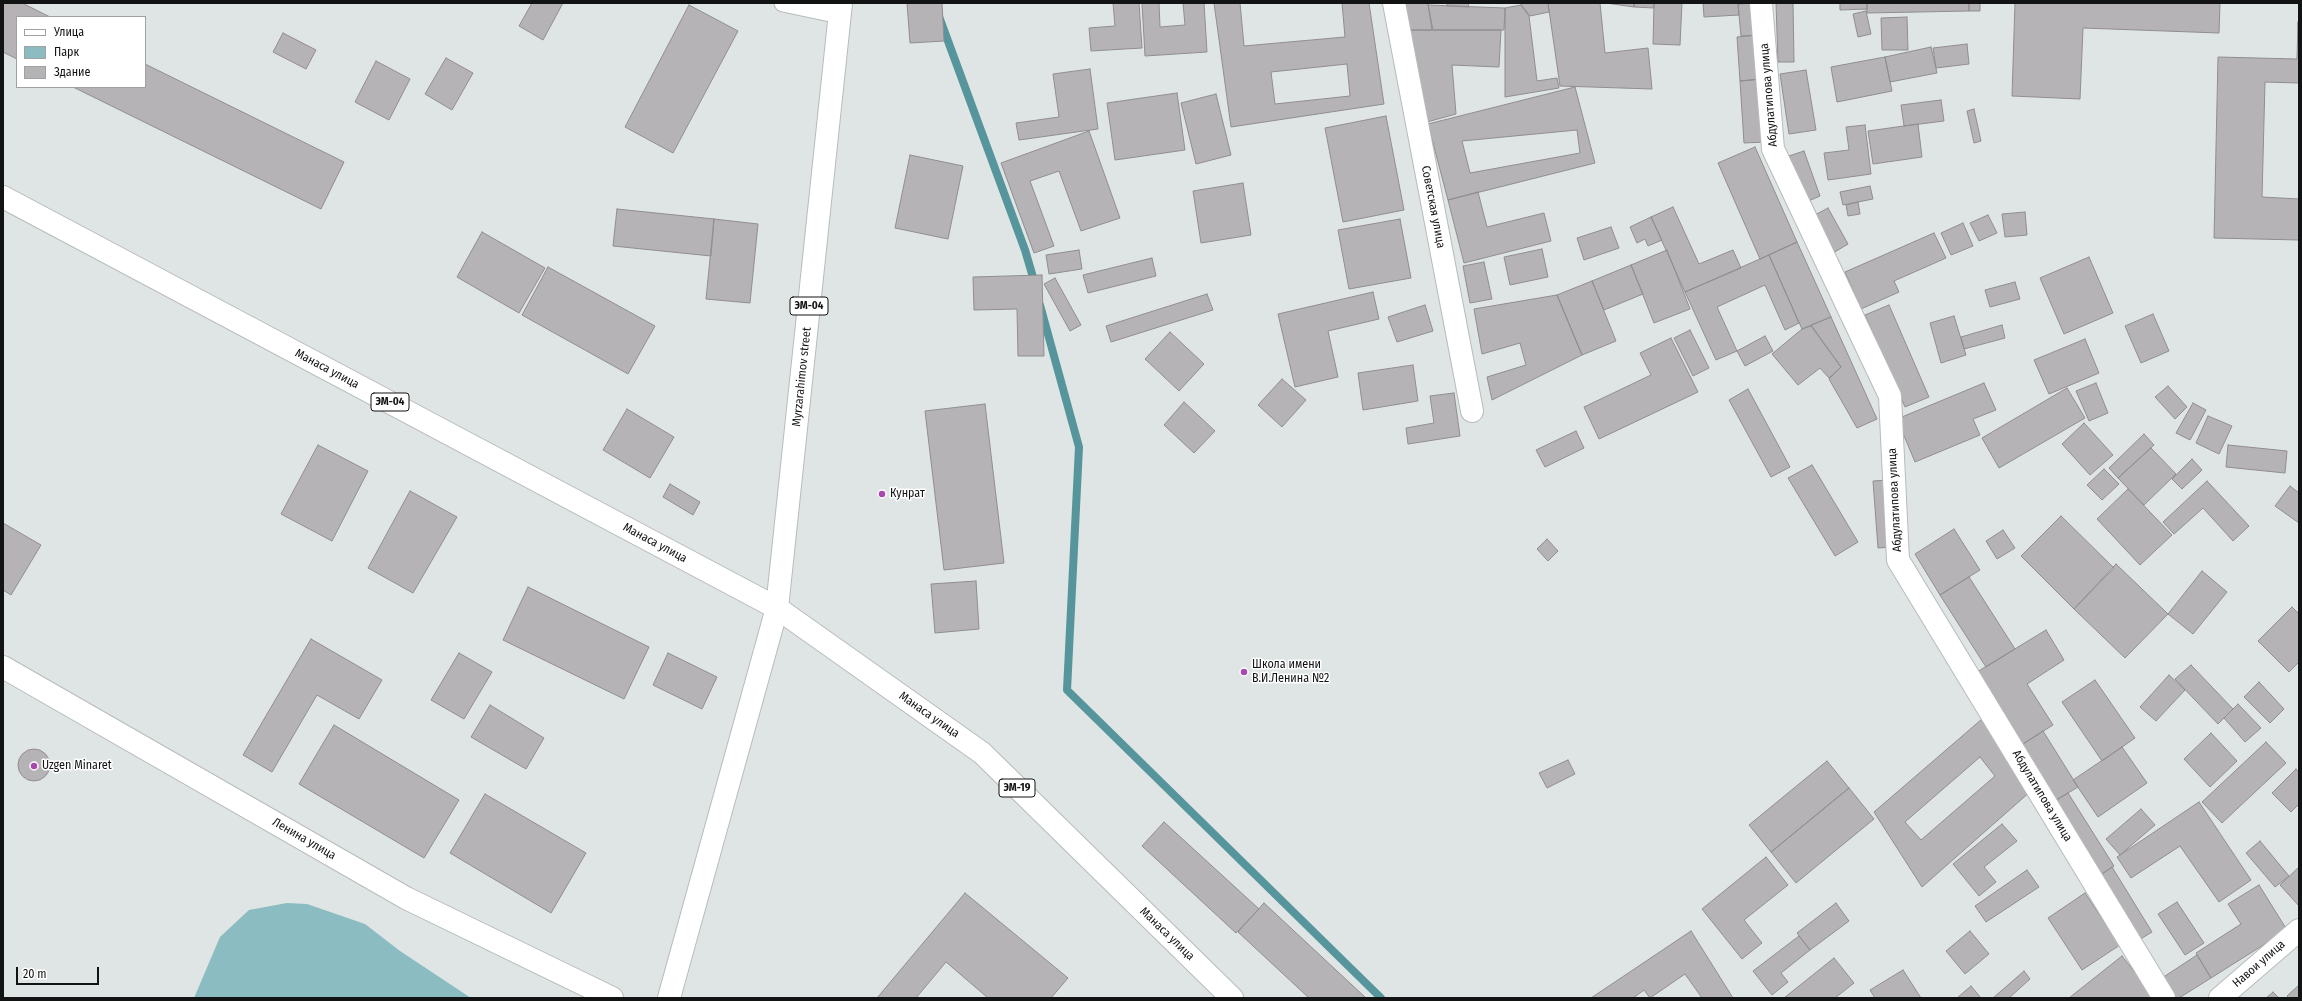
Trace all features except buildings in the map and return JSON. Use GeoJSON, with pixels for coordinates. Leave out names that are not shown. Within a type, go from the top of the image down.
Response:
{"type":"FeatureCollection","features":[{"type":"Feature","properties":{"kind":"main road","name":"Советская улица"},"geometry":{"type":"LineString","coordinates":[[1394,3],[1472,411]]}},
{"type":"Feature","properties":{"kind":"main road","name":"Абдулатипова улица"},"geometry":{"type":"LineString","coordinates":[[1761,3],[1773,149],[1890,396],[1898,560],[2164,998]]}},
{"type":"Feature","properties":{"kind":"main road","name":"Myrzarahimov street"},"geometry":{"type":"LineString","coordinates":[[669,998],[777,608],[841,9]]}},
{"type":"Feature","properties":{"kind":"main road","name":"Манаса улица"},"geometry":{"type":"LineString","coordinates":[[3,197],[777,608],[982,753],[1232,998]]}},
{"type":"Feature","properties":{"kind":"main road","name":"Ленина улица"},"geometry":{"type":"LineString","coordinates":[[3,667],[406,898],[612,998]]}},
{"type":"Feature","properties":{"kind":"main road","name":"Навои улица"},"geometry":{"type":"LineString","coordinates":[[2220,998],[2299,930]]}},
{"type":"Feature","properties":{"kind":"lane"},"geometry":{"type":"LineString","coordinates":[[783,3],[841,9]]}},
{"type":"Feature","properties":{"kind":"green space"},"geometry":{"type":"Polygon","coordinates":[[[287,903],[307,904],[365,924],[400,951],[471,998],[194,998],[220,937],[249,910],[287,903]]]}},
{"type":"Feature","properties":{"kind":"waterway"},"geometry":{"type":"LineString","coordinates":[[934,3],[1025,250],[1035,284]]}},
{"type":"Feature","properties":{"kind":"waterway"},"geometry":{"type":"LineString","coordinates":[[1040,305],[1079,447],[1067,690],[1381,998]]}},
{"type":"Feature","properties":{"kind":"place","name":"Кунрат"},"geometry":{"type":"Point","coordinates":[882,494]}},
{"type":"Feature","properties":{"kind":"place","name":"Школа имени В.И.Ленина №2"},"geometry":{"type":"Point","coordinates":[1244,672]}},
{"type":"Feature","properties":{"kind":"place","name":"Uzgen Minaret"},"geometry":{"type":"Point","coordinates":[34,766]}}]}
